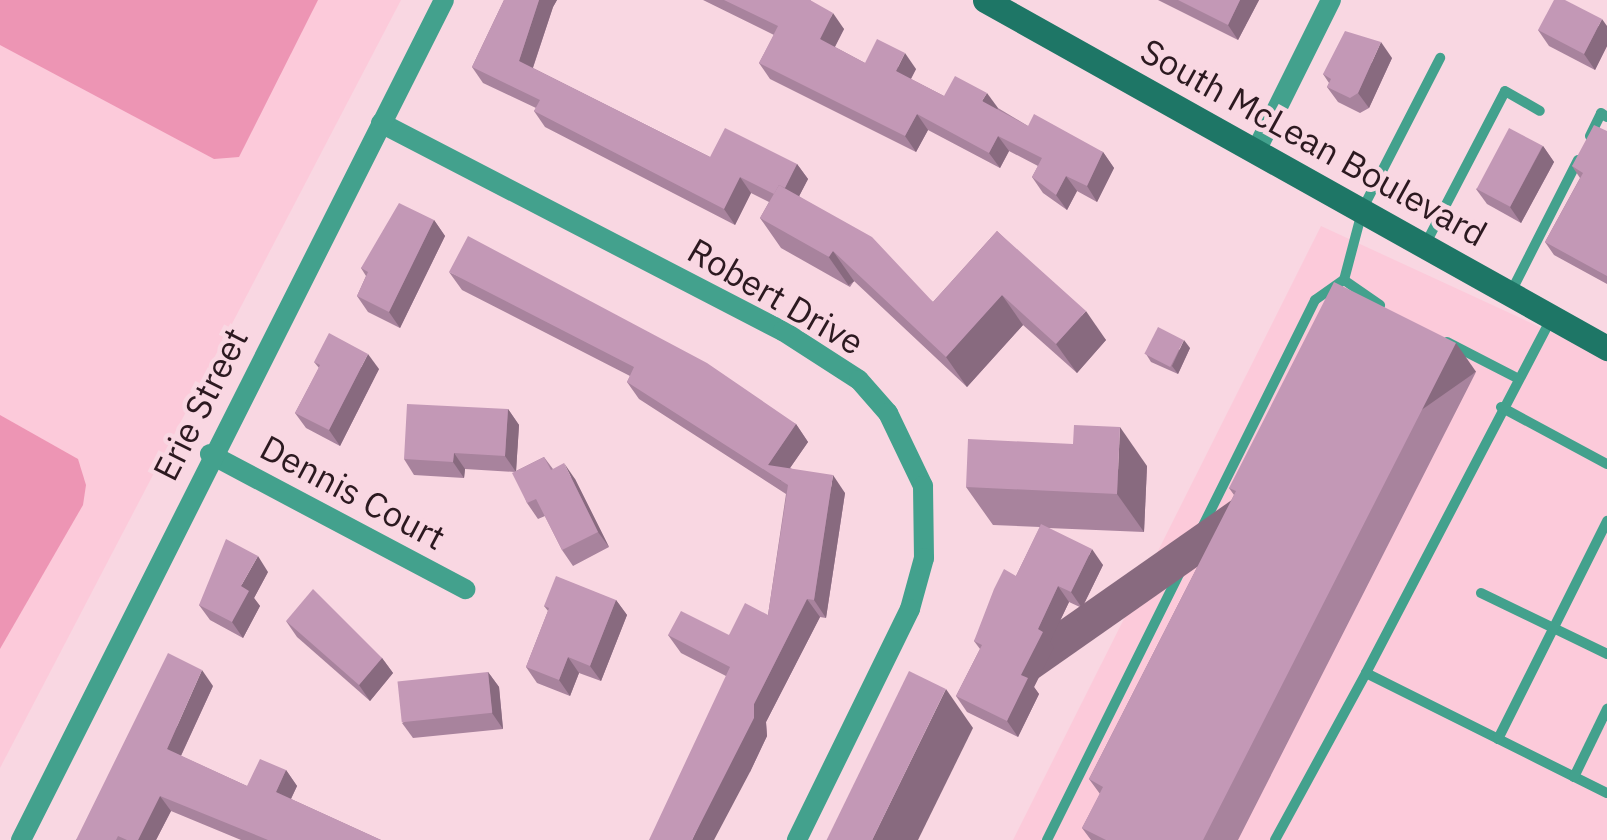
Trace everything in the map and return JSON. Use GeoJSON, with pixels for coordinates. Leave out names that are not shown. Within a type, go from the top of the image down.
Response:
{"type":"FeatureCollection","features":[{"type":"Feature","properties":{"kind":"main road","name":"South McLean Boulevard"},"geometry":{"type":"LineString","coordinates":[[985,0],[1258,147],[1607,348]]}},
{"type":"Feature","properties":{"kind":"street","name":"Erie Street"},"geometry":{"type":"LineString","coordinates":[[21,840],[210,454],[444,0]]}},
{"type":"Feature","properties":{"kind":"street"},"geometry":{"type":"LineString","coordinates":[[1258,147],[1331,0]]}},
{"type":"Feature","properties":{"kind":"street","name":"Robert Drive"},"geometry":{"type":"LineString","coordinates":[[381,122],[783,332],[859,380],[888,412],[916,466],[928,510],[914,592],[883,667],[797,840]]}},
{"type":"Feature","properties":{"kind":"street","name":"Dennis Court"},"geometry":{"type":"LineString","coordinates":[[210,454],[465,589]]}},
{"type":"Feature","properties":{"kind":"lane"},"geometry":{"type":"LineString","coordinates":[[1047,840],[1315,300],[1344,280],[1363,208],[1440,58]]}},
{"type":"Feature","properties":{"kind":"lane"},"geometry":{"type":"LineString","coordinates":[[1426,244],[1506,92],[1540,111]]}},
{"type":"Feature","properties":{"kind":"lane"},"geometry":{"type":"LineString","coordinates":[[1510,292],[1602,113],[1607,116]]}},
{"type":"Feature","properties":{"kind":"lane"},"geometry":{"type":"LineString","coordinates":[[1344,280],[1392,312]]}},
{"type":"Feature","properties":{"kind":"lane"},"geometry":{"type":"LineString","coordinates":[[1275,840],[1366,674],[1500,407],[1552,317]]}},
{"type":"Feature","properties":{"kind":"lane"},"geometry":{"type":"LineString","coordinates":[[1436,336],[1517,378]]}},
{"type":"Feature","properties":{"kind":"lane"},"geometry":{"type":"LineString","coordinates":[[1500,407],[1607,464]]}},
{"type":"Feature","properties":{"kind":"lane"},"geometry":{"type":"LineString","coordinates":[[1498,739],[1607,521]]}},
{"type":"Feature","properties":{"kind":"lane"},"geometry":{"type":"LineString","coordinates":[[1481,593],[1607,654]]}},
{"type":"Feature","properties":{"kind":"lane"},"geometry":{"type":"LineString","coordinates":[[1366,674],[1607,793]]}},
{"type":"Feature","properties":{"kind":"lane"},"geometry":{"type":"LineString","coordinates":[[1574,777],[1603,728],[1607,709]]}},
{"type":"Feature","properties":{"kind":"shaded area"},"geometry":{"type":"Polygon","coordinates":[[[0,0],[401,0],[0,768],[0,0]]]}},
{"type":"Feature","properties":{"kind":"shaded area"},"geometry":{"type":"Polygon","coordinates":[[[0,0],[318,0],[239,157],[214,159],[0,45],[0,0]]]}},
{"type":"Feature","properties":{"kind":"shaded area"},"geometry":{"type":"Polygon","coordinates":[[[1321,226],[1607,358],[1607,840],[1013,840],[1321,226]]]}},
{"type":"Feature","properties":{"kind":"shaded area"},"geometry":{"type":"Polygon","coordinates":[[[0,415],[78,459],[86,485],[83,505],[0,649],[0,415]]]}},
{"type":"Feature","properties":{"kind":"building"},"geometry":{"type":"Polygon","coordinates":[[[504,0],[539,0],[519,61],[710,157],[725,128],[797,164],[785,188],[779,185],[774,194],[740,177],[724,209],[534,111],[540,100],[472,67],[504,0]]]}},
{"type":"Feature","properties":{"kind":"building"},"geometry":{"type":"Polygon","coordinates":[[[724,0],[810,0],[833,13],[820,39],[865,63],[877,39],[905,53],[896,71],[944,96],[955,76],[987,93],[982,101],[1028,126],[1034,114],[1103,152],[1087,186],[1066,176],[1056,195],[1032,177],[1042,158],[998,136],[989,153],[917,114],[905,136],[759,63],[778,26],[724,0]]]}},
{"type":"Feature","properties":{"kind":"building"},"geometry":{"type":"Polygon","coordinates":[[[1178,0],[1240,0],[1228,25],[1178,0]]]}},
{"type":"Feature","properties":{"kind":"building"},"geometry":{"type":"Polygon","coordinates":[[[1554,0],[1565,0],[1602,19],[1584,54],[1538,30],[1554,0]]]}},
{"type":"Feature","properties":{"kind":"building"},"geometry":{"type":"Polygon","coordinates":[[[1345,31],[1381,42],[1358,93],[1350,98],[1327,87],[1331,79],[1323,74],[1345,31]]]}},
{"type":"Feature","properties":{"kind":"building"},"geometry":{"type":"Polygon","coordinates":[[[1594,125],[1607,131],[1607,276],[1545,242],[1583,173],[1572,166],[1594,125]]]}},
{"type":"Feature","properties":{"kind":"building"},"geometry":{"type":"Polygon","coordinates":[[[1509,128],[1543,146],[1510,207],[1477,189],[1509,128]]]}},
{"type":"Feature","properties":{"kind":"building"},"geometry":{"type":"Polygon","coordinates":[[[779,185],[872,237],[933,302],[997,231],[1086,311],[1056,344],[1002,295],[946,357],[833,251],[829,257],[760,218],[779,185]]]}},
{"type":"Feature","properties":{"kind":"building"},"geometry":{"type":"Polygon","coordinates":[[[399,203],[434,220],[389,312],[357,296],[368,272],[361,268],[399,203]]]}},
{"type":"Feature","properties":{"kind":"building"},"geometry":{"type":"Polygon","coordinates":[[[468,236],[707,363],[796,424],[768,465],[833,475],[814,600],[807,599],[754,704],[754,718],[692,840],[649,840],[730,667],[668,635],[681,611],[729,635],[745,603],[768,615],[788,485],[627,382],[634,367],[449,272],[468,236]]]}},
{"type":"Feature","properties":{"kind":"building"},"geometry":{"type":"Polygon","coordinates":[[[1334,282],[1456,343],[1203,840],[1106,840],[1082,828],[1103,787],[1089,779],[1236,491],[1229,488],[1334,282]]]}},
{"type":"Feature","properties":{"kind":"building"},"geometry":{"type":"Polygon","coordinates":[[[1158,327],[1184,340],[1170,367],[1144,354],[1158,327]]]}},
{"type":"Feature","properties":{"kind":"building"},"geometry":{"type":"Polygon","coordinates":[[[329,333],[368,354],[329,430],[295,413],[320,365],[314,362],[329,333]]]}},
{"type":"Feature","properties":{"kind":"building"},"geometry":{"type":"Polygon","coordinates":[[[407,404],[508,409],[505,456],[454,453],[453,462],[404,459],[407,404]]]}},
{"type":"Feature","properties":{"kind":"building"},"geometry":{"type":"Polygon","coordinates":[[[1074,425],[1120,427],[1117,494],[966,487],[968,439],[1073,444],[1074,425]]]}},
{"type":"Feature","properties":{"kind":"building"},"geometry":{"type":"Polygon","coordinates":[[[544,457],[551,470],[564,463],[598,532],[562,550],[536,499],[527,503],[512,473],[544,457]]]}},
{"type":"Feature","properties":{"kind":"building"},"geometry":{"type":"Polygon","coordinates":[[[1041,524],[1092,549],[1071,592],[1058,586],[1038,629],[1043,632],[1021,675],[1028,678],[1007,721],[956,696],[982,645],[974,641],[994,589],[1004,569],[1016,576],[1041,524]]]}},
{"type":"Feature","properties":{"kind":"building"},"geometry":{"type":"Polygon","coordinates":[[[226,539],[258,556],[241,586],[249,591],[232,622],[199,605],[226,539]]]}},
{"type":"Feature","properties":{"kind":"building"},"geometry":{"type":"Polygon","coordinates":[[[556,576],[616,600],[590,666],[568,657],[559,680],[526,667],[549,608],[544,606],[556,576]]]}},
{"type":"Feature","properties":{"kind":"building"},"geometry":{"type":"Polygon","coordinates":[[[313,589],[382,658],[359,685],[286,621],[313,589]]]}},
{"type":"Feature","properties":{"kind":"building"},"geometry":{"type":"Polygon","coordinates":[[[168,653],[202,670],[167,749],[247,786],[260,759],[286,770],[276,792],[381,840],[268,840],[160,796],[138,840],[118,836],[116,840],[76,840],[168,653]]]}},
{"type":"Feature","properties":{"kind":"building"},"geometry":{"type":"Polygon","coordinates":[[[909,671],[946,689],[872,840],[827,840],[909,671]]]}},
{"type":"Feature","properties":{"kind":"building"},"geometry":{"type":"Polygon","coordinates":[[[488,672],[492,713],[402,722],[397,682],[488,672]]]}}]}
